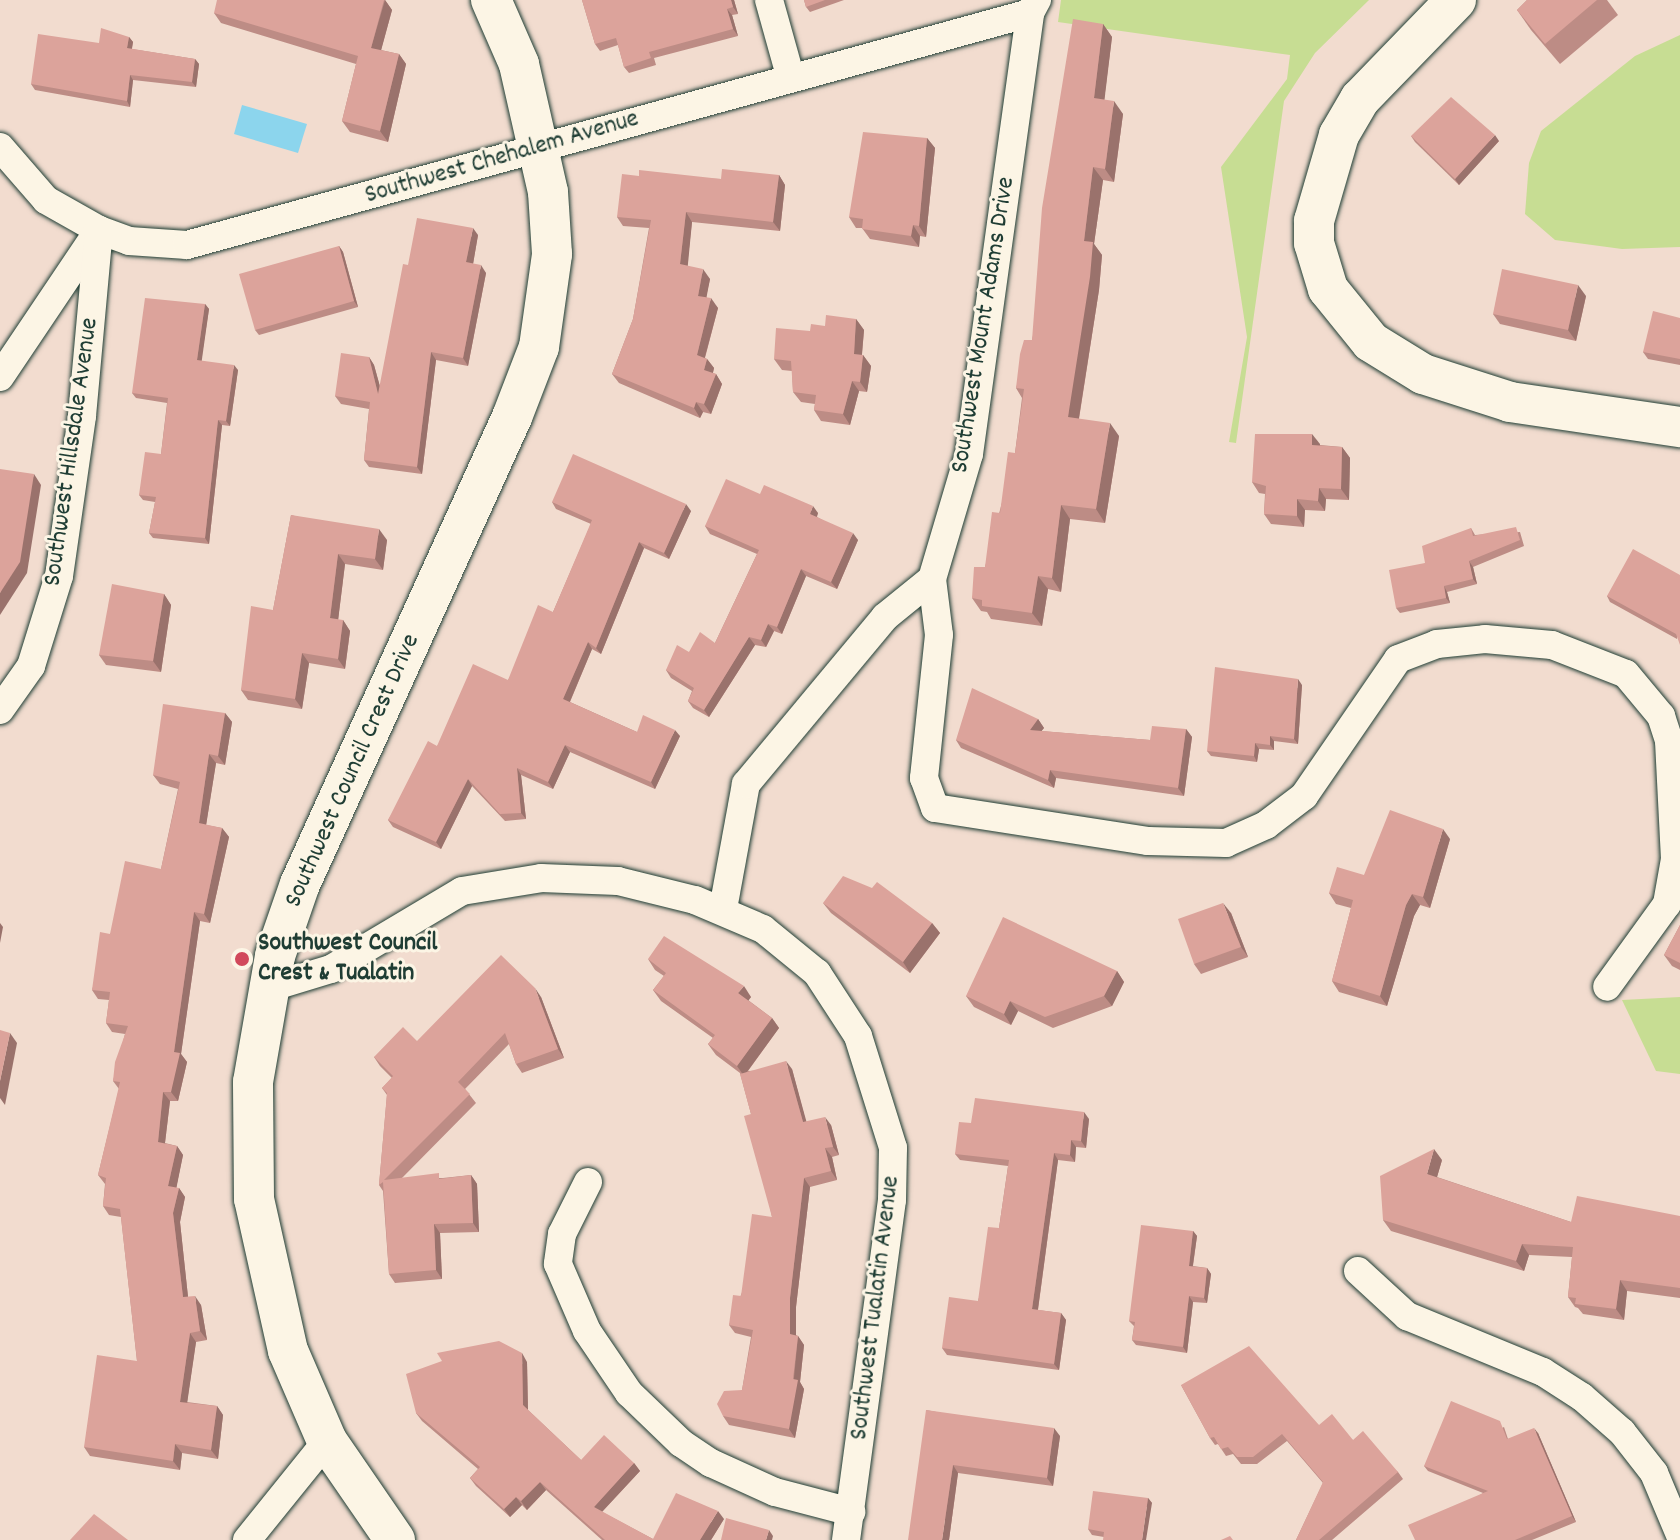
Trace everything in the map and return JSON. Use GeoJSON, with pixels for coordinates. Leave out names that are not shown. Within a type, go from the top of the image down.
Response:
{"type":"FeatureCollection","features":[{"type":"Feature","properties":{"kind":"street","name":"Southwest Council Crest Drive"},"geometry":{"type":"LineString","coordinates":[[395,1540],[327,1441],[288,1351],[254,1199],[253,1082],[268,988],[300,884],[512,417],[539,347],[552,254],[541,147],[519,64],[491,0]]}},
{"type":"Feature","properties":{"kind":"street"},"geometry":{"type":"LineString","coordinates":[[769,0],[790,75]]}},
{"type":"Feature","properties":{"kind":"street"},"geometry":{"type":"LineString","coordinates":[[1456,0],[1360,99],[1339,135],[1314,221],[1314,243],[1328,289],[1371,342],[1423,374],[1510,402],[1680,427]]}},
{"type":"Feature","properties":{"kind":"street","name":"Southwest Chehalem Avenue"},"geometry":{"type":"LineString","coordinates":[[0,147],[46,200],[99,230],[160,245],[208,242],[1033,6]]}},
{"type":"Feature","properties":{"kind":"street","name":"Southwest Mount Adams Drive"},"geometry":{"type":"LineString","coordinates":[[932,579],[969,454],[1033,6]]}},
{"type":"Feature","properties":{"kind":"street"},"geometry":{"type":"LineString","coordinates":[[0,377],[99,230]]}},
{"type":"Feature","properties":{"kind":"street","name":"Southwest Hillsdale Avenue"},"geometry":{"type":"LineString","coordinates":[[0,710],[31,666],[59,576],[82,416],[99,230]]}},
{"type":"Feature","properties":{"kind":"street"},"geometry":{"type":"LineString","coordinates":[[723,909],[746,784],[885,617],[932,579]]}},
{"type":"Feature","properties":{"kind":"street"},"geometry":{"type":"LineString","coordinates":[[932,579],[939,635],[924,778],[935,808],[1148,841],[1226,843],[1266,825],[1304,796],[1398,659],[1437,644],[1485,639],[1552,645],[1626,674],[1661,716],[1669,741],[1675,859],[1667,904],[1607,987]]}},
{"type":"Feature","properties":{"kind":"street","name":"Southwest Tualatin Avenue"},"geometry":{"type":"LineString","coordinates":[[268,988],[314,977],[462,891],[501,883],[618,881],[723,909],[792,948],[840,1002],[878,1090],[893,1148],[892,1200],[846,1540]]}},
{"type":"Feature","properties":{"kind":"street"},"geometry":{"type":"LineString","coordinates":[[588,1182],[562,1234],[558,1264],[587,1331],[629,1393],[681,1443],[711,1463],[775,1492],[851,1512]]}},
{"type":"Feature","properties":{"kind":"street"},"geometry":{"type":"LineString","coordinates":[[1358,1271],[1407,1316],[1543,1372],[1582,1397],[1622,1432],[1654,1473],[1680,1535]]}},
{"type":"Feature","properties":{"kind":"street"},"geometry":{"type":"LineString","coordinates":[[247,1540],[327,1441]]}},
{"type":"Feature","properties":{"kind":"green space"},"geometry":{"type":"Polygon","coordinates":[[[1061,0],[1369,0],[1315,53],[1284,101],[1236,443],[1229,442],[1247,337],[1221,167],[1287,79],[1290,55],[1058,22],[1061,0]]]}},
{"type":"Feature","properties":{"kind":"green space"},"geometry":{"type":"Polygon","coordinates":[[[1680,35],[1680,247],[1622,249],[1555,240],[1525,214],[1529,163],[1541,131],[1635,56],[1680,35]]]}},
{"type":"Feature","properties":{"kind":"green space"},"geometry":{"type":"Polygon","coordinates":[[[1680,997],[1680,1074],[1656,1071],[1622,1000],[1680,997]]]}},
{"type":"Feature","properties":{"kind":"water"},"geometry":{"type":"Polygon","coordinates":[[[242,105],[307,124],[298,153],[234,134],[242,105]]]}},
{"type":"Feature","properties":{"kind":"building"},"geometry":{"type":"Polygon","coordinates":[[[217,0],[384,0],[371,48],[399,54],[380,131],[342,121],[358,56],[214,13],[217,0]]]}},
{"type":"Feature","properties":{"kind":"building"},"geometry":{"type":"Polygon","coordinates":[[[582,0],[731,0],[733,7],[727,9],[733,29],[649,52],[651,58],[624,67],[616,38],[595,44],[582,0]]]}},
{"type":"Feature","properties":{"kind":"building"},"geometry":{"type":"Polygon","coordinates":[[[804,0],[825,0],[806,7],[804,0]]]}},
{"type":"Feature","properties":{"kind":"building"},"geometry":{"type":"Polygon","coordinates":[[[1527,0],[1597,0],[1545,44],[1517,10],[1527,0]]]}},
{"type":"Feature","properties":{"kind":"building"},"geometry":{"type":"Polygon","coordinates":[[[1073,19],[1103,24],[1094,98],[1114,101],[1105,169],[1093,167],[1084,241],[1093,242],[1090,277],[1068,417],[1110,423],[1096,509],[1061,505],[1052,578],[1038,576],[1032,613],[982,606],[982,600],[972,598],[974,567],[985,567],[992,512],[1000,513],[1008,452],[1015,453],[1024,389],[1016,388],[1020,354],[1024,340],[1032,340],[1042,208],[1073,19]]]}},
{"type":"Feature","properties":{"kind":"building"},"geometry":{"type":"Polygon","coordinates":[[[101,28],[129,37],[127,48],[195,59],[192,82],[130,75],[127,101],[31,84],[38,34],[99,43],[101,28]]]}},
{"type":"Feature","properties":{"kind":"building"},"geometry":{"type":"Polygon","coordinates":[[[1451,97],[1495,135],[1455,179],[1411,136],[1451,97]]]}},
{"type":"Feature","properties":{"kind":"building"},"geometry":{"type":"Polygon","coordinates":[[[863,132],[927,138],[919,226],[913,225],[911,236],[862,229],[863,219],[849,217],[863,132]]]}},
{"type":"Feature","properties":{"kind":"building"},"geometry":{"type":"Polygon","coordinates":[[[722,169],[779,175],[773,222],[686,212],[680,264],[703,269],[698,296],[711,298],[697,355],[707,359],[704,370],[716,374],[704,404],[696,402],[694,408],[612,374],[633,319],[651,220],[617,217],[622,174],[639,176],[639,170],[721,179],[722,169]]]}},
{"type":"Feature","properties":{"kind":"building"},"geometry":{"type":"Polygon","coordinates":[[[417,218],[473,228],[466,262],[481,265],[463,358],[431,352],[417,467],[364,460],[370,402],[335,396],[341,353],[369,357],[378,394],[403,264],[408,265],[417,218]]]}},
{"type":"Feature","properties":{"kind":"building"},"geometry":{"type":"Polygon","coordinates":[[[339,246],[354,301],[255,330],[239,274],[339,246]]]}},
{"type":"Feature","properties":{"kind":"building"},"geometry":{"type":"Polygon","coordinates":[[[1502,269],[1578,285],[1568,330],[1493,314],[1502,269]]]}},
{"type":"Feature","properties":{"kind":"building"},"geometry":{"type":"Polygon","coordinates":[[[145,298],[205,304],[197,360],[234,365],[226,421],[218,420],[205,538],[149,533],[156,497],[139,495],[145,452],[161,454],[168,398],[132,393],[145,298]]]}},
{"type":"Feature","properties":{"kind":"building"},"geometry":{"type":"Polygon","coordinates":[[[1653,311],[1680,318],[1680,359],[1643,352],[1653,311]]]}},
{"type":"Feature","properties":{"kind":"building"},"geometry":{"type":"Polygon","coordinates":[[[826,315],[856,319],[854,354],[863,355],[860,382],[852,381],[843,414],[814,410],[816,395],[793,392],[791,361],[774,359],[776,328],[810,331],[811,324],[825,326],[826,315]]]}},
{"type":"Feature","properties":{"kind":"building"},"geometry":{"type":"Polygon","coordinates":[[[1255,434],[1312,434],[1312,445],[1342,447],[1341,489],[1319,488],[1318,501],[1297,499],[1297,516],[1264,514],[1266,486],[1252,482],[1255,434]]]}},
{"type":"Feature","properties":{"kind":"building"},"geometry":{"type":"Polygon","coordinates":[[[573,454],[686,504],[664,553],[639,542],[596,648],[588,642],[563,699],[637,732],[643,715],[675,730],[651,782],[565,745],[548,782],[517,768],[521,813],[500,814],[468,779],[436,842],[388,820],[428,741],[437,746],[473,664],[508,680],[538,605],[553,612],[592,520],[552,502],[573,454]]]}},
{"type":"Feature","properties":{"kind":"building"},"geometry":{"type":"Polygon","coordinates":[[[0,469],[34,474],[20,562],[0,593],[0,469]]]}},
{"type":"Feature","properties":{"kind":"building"},"geometry":{"type":"Polygon","coordinates":[[[726,479],[760,494],[764,485],[813,506],[810,514],[853,533],[831,582],[801,569],[777,627],[768,624],[761,640],[749,637],[704,710],[688,701],[694,688],[666,670],[677,645],[689,652],[700,632],[715,643],[759,550],[705,526],[726,479]]]}},
{"type":"Feature","properties":{"kind":"building"},"geometry":{"type":"Polygon","coordinates":[[[291,515],[379,529],[375,559],[338,554],[330,618],[343,620],[338,659],[302,653],[295,699],[241,690],[251,606],[273,610],[291,515]]]}},
{"type":"Feature","properties":{"kind":"building"},"geometry":{"type":"Polygon","coordinates":[[[1516,527],[1520,540],[1469,561],[1473,579],[1444,586],[1446,598],[1396,608],[1389,570],[1425,563],[1422,546],[1471,528],[1473,536],[1516,527]]]}},
{"type":"Feature","properties":{"kind":"building"},"geometry":{"type":"Polygon","coordinates":[[[1633,549],[1680,575],[1680,645],[1676,634],[1607,596],[1633,549]]]}},
{"type":"Feature","properties":{"kind":"building"},"geometry":{"type":"Polygon","coordinates":[[[112,584],[164,594],[153,661],[99,655],[112,584]]]}},
{"type":"Feature","properties":{"kind":"building"},"geometry":{"type":"Polygon","coordinates":[[[1215,667],[1298,679],[1294,739],[1270,736],[1270,745],[1255,743],[1254,756],[1207,751],[1215,667]]]}},
{"type":"Feature","properties":{"kind":"building"},"geometry":{"type":"Polygon","coordinates":[[[972,688],[1038,719],[1030,730],[1150,740],[1152,726],[1186,729],[1178,788],[1050,770],[1048,780],[956,740],[972,688]]]}},
{"type":"Feature","properties":{"kind":"building"},"geometry":{"type":"Polygon","coordinates":[[[163,704],[225,713],[218,756],[209,754],[199,823],[222,828],[204,914],[194,912],[174,1052],[180,1053],[171,1092],[163,1092],[158,1142],[177,1146],[168,1186],[179,1188],[173,1213],[183,1297],[195,1296],[200,1331],[190,1333],[180,1402],[217,1406],[211,1450],[175,1444],[173,1461],[84,1447],[97,1355],[137,1361],[120,1209],[103,1206],[106,1178],[98,1175],[120,1082],[113,1081],[115,1062],[128,1026],[106,1023],[110,992],[92,990],[100,932],[110,934],[125,861],[161,869],[180,782],[153,775],[163,704]]]}},
{"type":"Feature","properties":{"kind":"building"},"geometry":{"type":"Polygon","coordinates":[[[1390,810],[1443,829],[1423,897],[1412,894],[1406,905],[1380,996],[1332,981],[1353,900],[1329,893],[1337,867],[1364,875],[1390,810]]]}},
{"type":"Feature","properties":{"kind":"building"},"geometry":{"type":"Polygon","coordinates":[[[843,876],[872,888],[877,882],[932,923],[903,962],[823,903],[843,876]]]}},
{"type":"Feature","properties":{"kind":"building"},"geometry":{"type":"Polygon","coordinates":[[[1223,903],[1241,947],[1194,964],[1178,919],[1223,903]]]}},
{"type":"Feature","properties":{"kind":"building"},"geometry":{"type":"Polygon","coordinates":[[[1003,917],[1117,971],[1104,996],[1045,1017],[1010,1001],[1004,1014],[966,996],[1003,917]]]}},
{"type":"Feature","properties":{"kind":"building"},"geometry":{"type":"Polygon","coordinates":[[[1680,925],[1680,963],[1664,955],[1680,925]]]}},
{"type":"Feature","properties":{"kind":"building"},"geometry":{"type":"Polygon","coordinates":[[[664,936],[744,986],[738,993],[772,1018],[737,1066],[708,1044],[715,1035],[653,990],[666,973],[648,959],[664,936]]]}},
{"type":"Feature","properties":{"kind":"building"},"geometry":{"type":"Polygon","coordinates":[[[501,955],[535,988],[558,1049],[516,1064],[505,1033],[458,1082],[470,1094],[384,1180],[439,1173],[439,1179],[471,1175],[473,1223],[434,1224],[436,1270],[389,1274],[383,1182],[379,1185],[387,1093],[382,1088],[393,1076],[374,1057],[403,1027],[417,1041],[501,955]]]}},
{"type":"Feature","properties":{"kind":"building"},"geometry":{"type":"Polygon","coordinates":[[[0,1030],[10,1033],[0,1081],[0,1030]]]}},
{"type":"Feature","properties":{"kind":"building"},"geometry":{"type":"Polygon","coordinates":[[[786,1061],[803,1122],[825,1117],[833,1147],[825,1148],[831,1171],[804,1178],[790,1298],[790,1334],[798,1336],[793,1379],[798,1380],[789,1429],[723,1416],[717,1404],[724,1391],[742,1390],[753,1330],[729,1325],[733,1295],[741,1296],[752,1214],[772,1217],[744,1116],[751,1114],[740,1074],[786,1061]]]}},
{"type":"Feature","properties":{"kind":"building"},"geometry":{"type":"Polygon","coordinates":[[[975,1098],[1084,1112],[1081,1141],[1071,1140],[1070,1155],[1054,1153],[1032,1309],[1061,1313],[1054,1364],[942,1348],[949,1297],[978,1301],[988,1227],[999,1228],[1009,1160],[955,1154],[959,1122],[971,1123],[975,1098]]]}},
{"type":"Feature","properties":{"kind":"building"},"geometry":{"type":"Polygon","coordinates":[[[1434,1149],[1427,1174],[1571,1222],[1577,1196],[1680,1216],[1680,1288],[1620,1280],[1616,1309],[1575,1304],[1576,1298],[1568,1297],[1573,1247],[1522,1244],[1516,1261],[1383,1220],[1380,1176],[1434,1149]]]}},
{"type":"Feature","properties":{"kind":"building"},"geometry":{"type":"Polygon","coordinates":[[[1141,1225],[1193,1231],[1189,1266],[1207,1268],[1204,1298],[1189,1296],[1183,1347],[1132,1340],[1135,1322],[1129,1321],[1141,1225]]]}},
{"type":"Feature","properties":{"kind":"building"},"geometry":{"type":"Polygon","coordinates":[[[499,1341],[522,1353],[523,1405],[581,1460],[604,1435],[634,1463],[594,1507],[653,1539],[676,1493],[718,1511],[700,1540],[605,1540],[540,1482],[521,1501],[516,1497],[504,1509],[470,1478],[480,1467],[416,1413],[406,1374],[442,1361],[437,1353],[499,1341]]]}},
{"type":"Feature","properties":{"kind":"building"},"geometry":{"type":"Polygon","coordinates":[[[1249,1346],[1319,1425],[1332,1414],[1353,1440],[1363,1431],[1398,1472],[1319,1540],[1296,1540],[1323,1482],[1282,1434],[1253,1457],[1237,1457],[1228,1447],[1221,1449],[1214,1437],[1210,1438],[1181,1385],[1249,1346]]]}},
{"type":"Feature","properties":{"kind":"building"},"geometry":{"type":"Polygon","coordinates":[[[1451,1401],[1500,1421],[1507,1439],[1534,1428],[1572,1516],[1515,1540],[1415,1540],[1408,1525],[1488,1491],[1424,1466],[1451,1401]]]}},
{"type":"Feature","properties":{"kind":"building"},"geometry":{"type":"Polygon","coordinates":[[[926,1410],[1054,1428],[1047,1478],[953,1465],[942,1540],[908,1540],[926,1410]]]}},
{"type":"Feature","properties":{"kind":"building"},"geometry":{"type":"Polygon","coordinates":[[[1093,1491],[1148,1498],[1142,1540],[1103,1540],[1104,1532],[1088,1529],[1093,1491]]]}},
{"type":"Feature","properties":{"kind":"building"},"geometry":{"type":"Polygon","coordinates":[[[94,1514],[128,1540],[70,1540],[94,1514]]]}},
{"type":"Feature","properties":{"kind":"building"},"geometry":{"type":"Polygon","coordinates":[[[726,1518],[769,1530],[766,1540],[721,1540],[726,1518]]]}},
{"type":"Feature","properties":{"kind":"place","name":"Southwest Council Crest & Tualatin"},"geometry":{"type":"Point","coordinates":[242,959]}}]}
